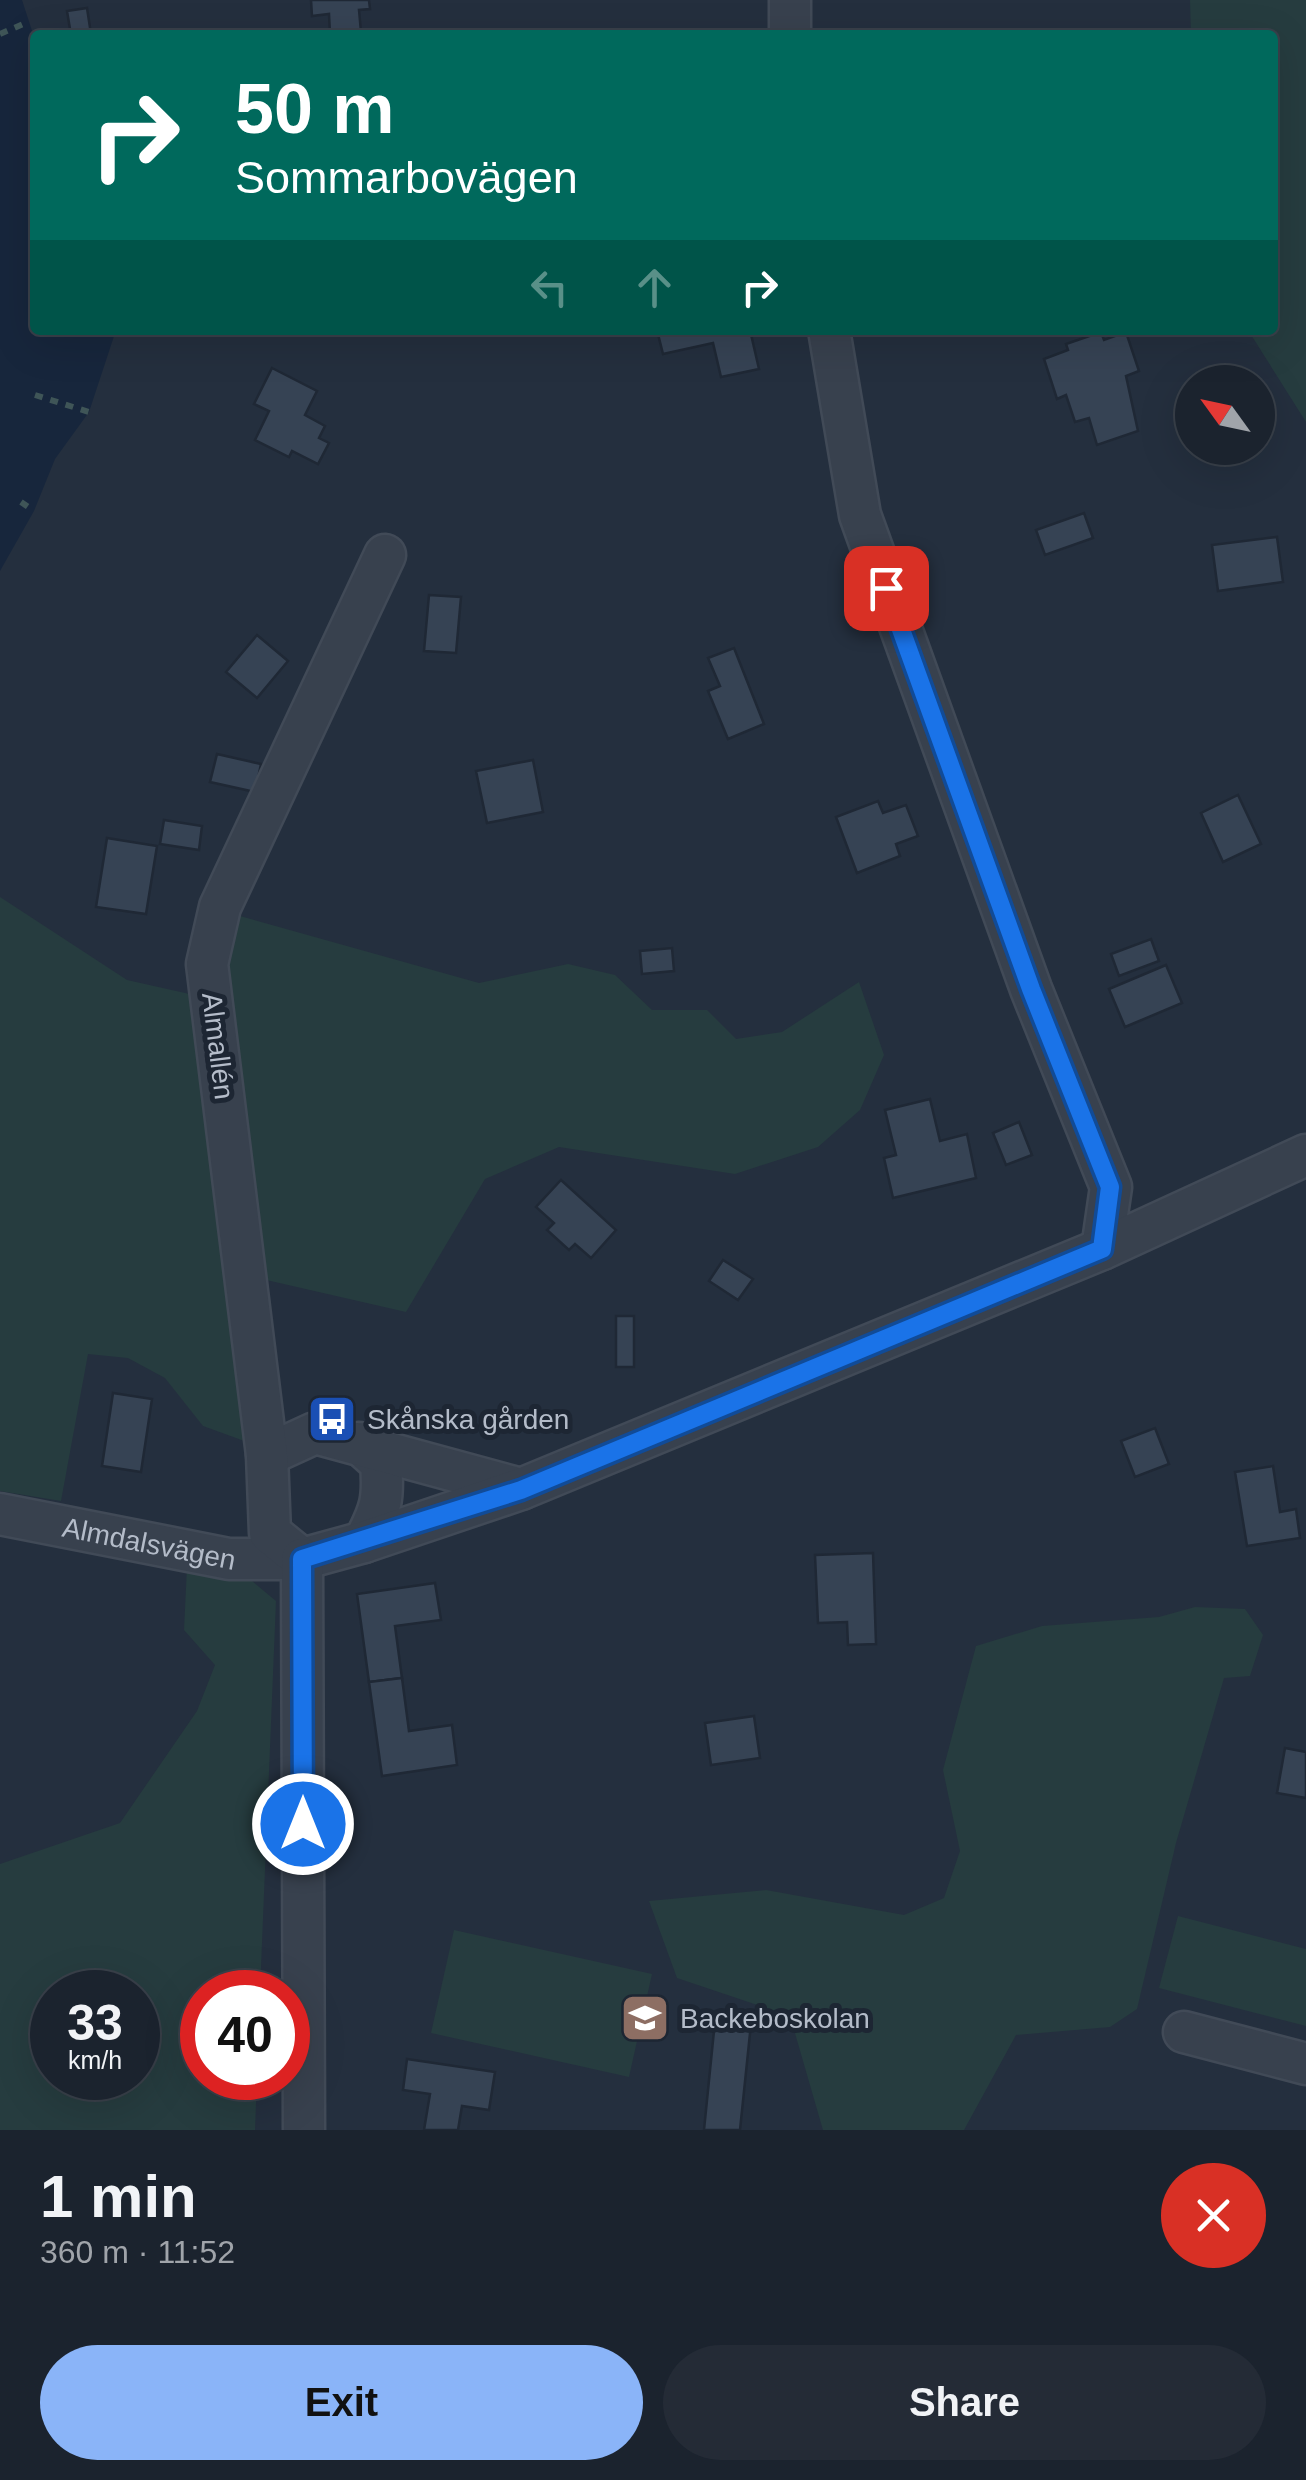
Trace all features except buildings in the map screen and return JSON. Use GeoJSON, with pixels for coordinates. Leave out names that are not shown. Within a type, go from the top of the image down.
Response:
{"type":"FeatureCollection","features":[{"type":"Feature","properties":{"kind":"street"},"geometry":{"type":"LineString","coordinates":[[790,0],[790,30]]}},
{"type":"Feature","properties":{"kind":"street"},"geometry":{"type":"LineString","coordinates":[[830,335],[860,515],[1031,989],[1110,1187],[1102,1249]]}},
{"type":"Feature","properties":{"kind":"street","name":"Almallén"},"geometry":{"type":"LineString","coordinates":[[302,1559],[270,1533],[267,1455],[208,964],[220,907],[385,555]]}},
{"type":"Feature","properties":{"kind":"street"},"geometry":{"type":"LineString","coordinates":[[304,2130],[302,1559],[521,1490],[1102,1249],[1306,1155]]}},
{"type":"Feature","properties":{"kind":"street"},"geometry":{"type":"LineString","coordinates":[[267,1455],[315,1433],[521,1490]]}},
{"type":"Feature","properties":{"kind":"street"},"geometry":{"type":"LineString","coordinates":[[359,1443],[381,1463],[382,1482],[383,1506],[364,1542]]}},
{"type":"Feature","properties":{"kind":"street","name":"Almdalsvägen"},"geometry":{"type":"LineString","coordinates":[[0,1514],[229,1558],[302,1559]]}},
{"type":"Feature","properties":{"kind":"street"},"geometry":{"type":"LineString","coordinates":[[1184,2032],[1306,2064]]}},
{"type":"Feature","properties":{"kind":"path"},"geometry":{"type":"LineString","coordinates":[[0,34],[28,22]]}},
{"type":"Feature","properties":{"kind":"path"},"geometry":{"type":"LineString","coordinates":[[35,394],[88,412]]}},
{"type":"Feature","properties":{"kind":"path"},"geometry":{"type":"LineString","coordinates":[[21,502],[34,511]]}},
{"type":"Feature","properties":{"kind":"green space"},"geometry":{"type":"Polygon","coordinates":[[[1190,0],[1306,0],[1306,422],[1275,373],[1275,365],[1270,365],[1251,335],[1278,335],[1278,30],[1191,30],[1190,0]]]}},
{"type":"Feature","properties":{"kind":"green space"},"geometry":{"type":"Polygon","coordinates":[[[0,897],[127,980],[194,995],[247,1442],[203,1426],[165,1378],[128,1358],[88,1354],[61,1501],[0,1491],[0,897]]]}},
{"type":"Feature","properties":{"kind":"green space"},"geometry":{"type":"Polygon","coordinates":[[[240,916],[479,983],[568,964],[615,975],[652,1010],[707,1010],[736,1039],[782,1032],[859,982],[884,1055],[860,1110],[818,1147],[735,1174],[559,1147],[485,1179],[406,1312],[262,1279],[222,968],[240,916]]]}},
{"type":"Feature","properties":{"kind":"green space"},"geometry":{"type":"Polygon","coordinates":[[[187,1567],[246,1576],[276,1601],[261,1970],[180,1970],[180,2100],[256,2100],[255,2130],[0,2130],[0,1864],[120,1823],[197,1711],[215,1665],[184,1630],[187,1567]]]}},
{"type":"Feature","properties":{"kind":"green space"},"geometry":{"type":"Polygon","coordinates":[[[1195,1607],[1245,1609],[1263,1635],[1250,1676],[1224,1678],[1176,1843],[1137,2009],[1110,2027],[1016,2035],[964,2130],[823,2130],[790,2016],[677,1978],[649,1901],[766,1890],[904,1915],[944,1898],[960,1851],[943,1770],[976,1646],[1042,1626],[1159,1617],[1195,1607]]]}},
{"type":"Feature","properties":{"kind":"green space"},"geometry":{"type":"Polygon","coordinates":[[[1178,1916],[1306,1949],[1306,2026],[1159,1988],[1178,1916]]]}},
{"type":"Feature","properties":{"kind":"green space"},"geometry":{"type":"Polygon","coordinates":[[[454,1930],[652,1974],[629,2077],[431,2033],[454,1930]]]}},
{"type":"Feature","properties":{"kind":"water"},"geometry":{"type":"Polygon","coordinates":[[[0,0],[22,0],[32,30],[30,335],[114,335],[89,412],[55,459],[34,511],[0,571],[0,0]]]}},
{"type":"Feature","properties":{"kind":"place","name":"Skånska gården"},"geometry":{"type":"Point","coordinates":[332,1419]}},
{"type":"Feature","properties":{"kind":"place","name":"Backeboskolan"},"geometry":{"type":"Point","coordinates":[645,2018]}},
{"type":"Feature","properties":{"kind":"route"},"geometry":{"type":"LineString","coordinates":[[303,1824],[302,1559],[521,1490],[1102,1249],[1110,1187],[1031,989],[886,588]]}}]}
